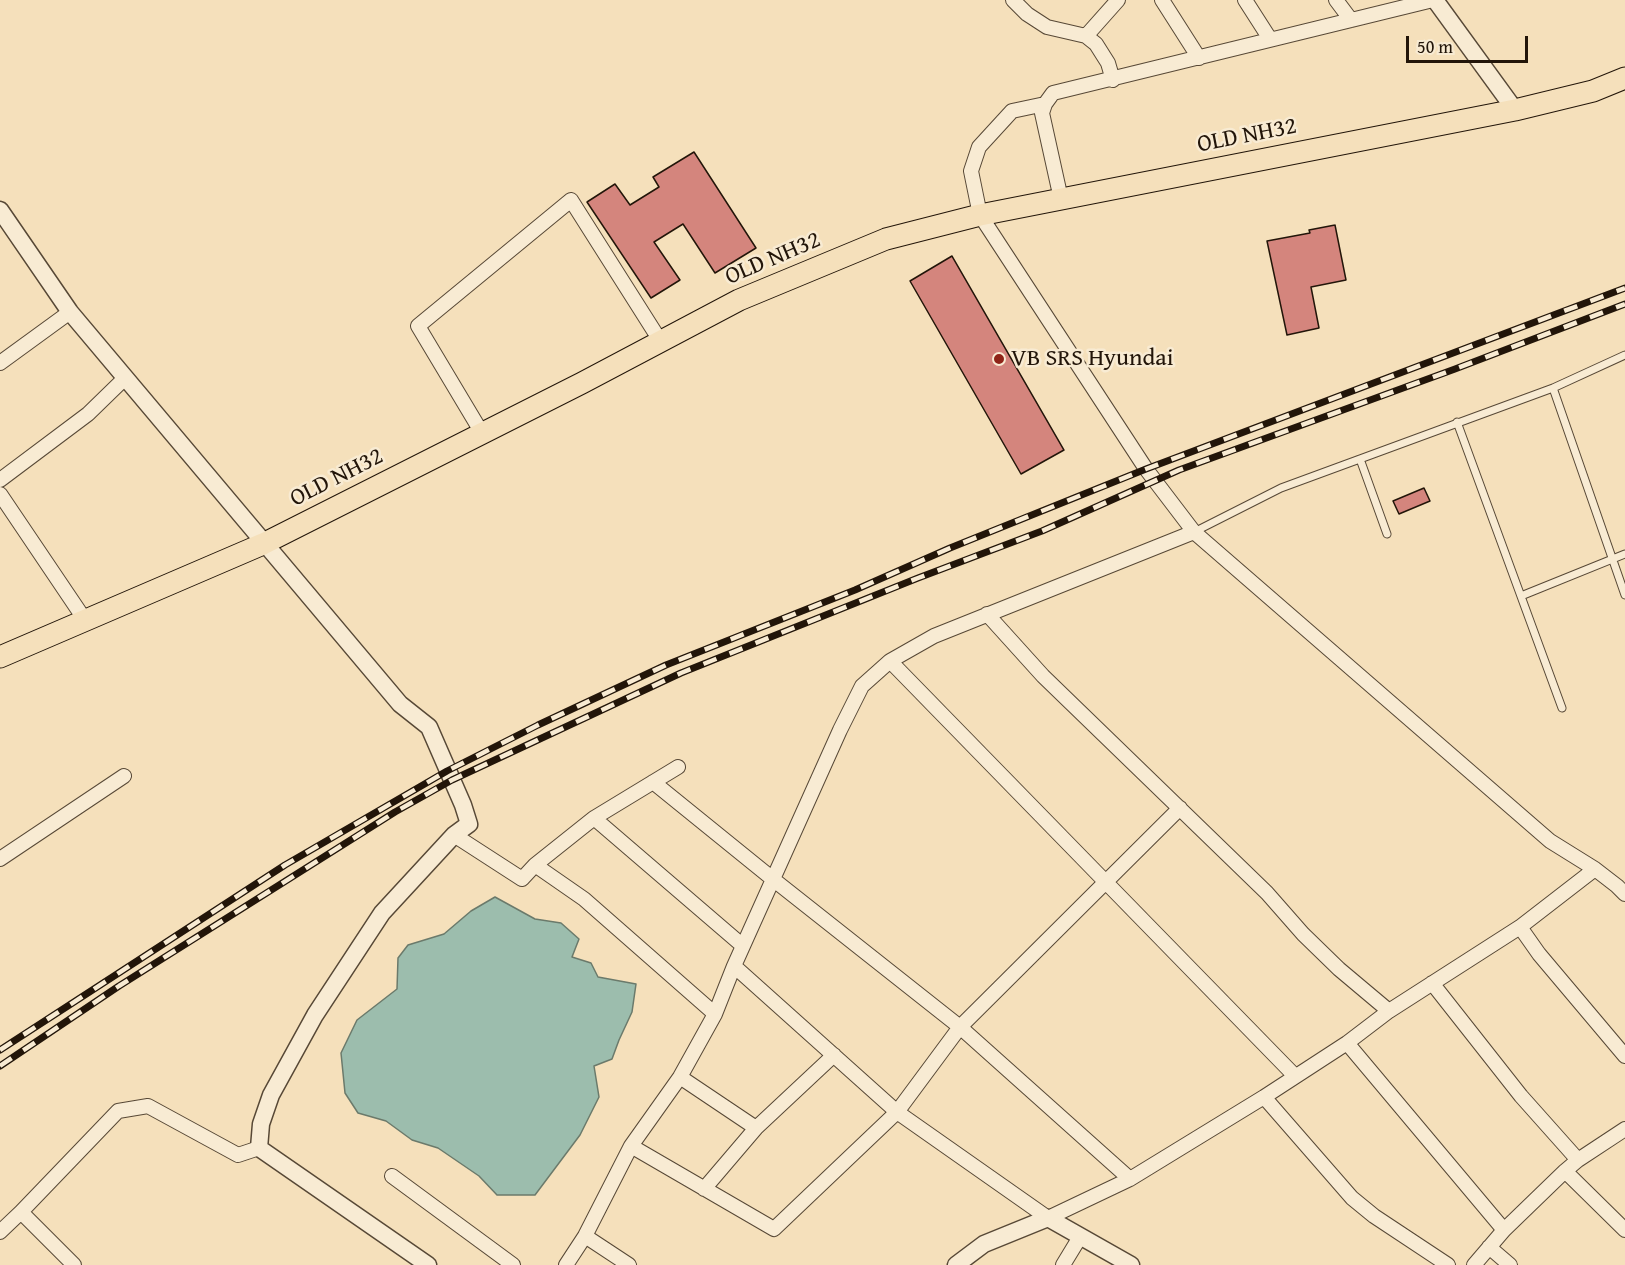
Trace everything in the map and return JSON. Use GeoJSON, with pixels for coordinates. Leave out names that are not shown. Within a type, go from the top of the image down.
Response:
{"type":"FeatureCollection","features":[{"type":"Feature","properties":{"kind":"main road","name":"OLD NH32"},"geometry":{"type":"LineString","coordinates":[[0,657],[263,544],[482,434],[739,300],[886,239],[980,215],[1515,110],[1593,91],[1625,78]]}},
{"type":"Feature","properties":{"kind":"street"},"geometry":{"type":"LineString","coordinates":[[1013,0],[1027,14],[1047,27],[1086,36],[1096,44],[1108,63],[1113,80]]}},
{"type":"Feature","properties":{"kind":"street"},"geometry":{"type":"LineString","coordinates":[[1086,36],[1118,0]]}},
{"type":"Feature","properties":{"kind":"street"},"geometry":{"type":"LineString","coordinates":[[1162,0],[1199,58]]}},
{"type":"Feature","properties":{"kind":"street"},"geometry":{"type":"LineString","coordinates":[[1245,0],[1270,39]]}},
{"type":"Feature","properties":{"kind":"street"},"geometry":{"type":"LineString","coordinates":[[1336,0],[1351,20]]}},
{"type":"Feature","properties":{"kind":"street"},"geometry":{"type":"LineString","coordinates":[[1062,199],[1042,113],[1053,93],[1434,0],[1515,110]]}},
{"type":"Feature","properties":{"kind":"street"},"geometry":{"type":"LineString","coordinates":[[1045,104],[1012,111],[979,147],[971,171],[980,215],[1146,469],[1194,532],[1550,841],[1622,886]]}},
{"type":"Feature","properties":{"kind":"street"},"geometry":{"type":"LineString","coordinates":[[482,434],[418,326],[571,200],[661,342]]}},
{"type":"Feature","properties":{"kind":"street"},"geometry":{"type":"LineString","coordinates":[[0,210],[70,312],[400,704],[429,727],[469,824],[454,835],[382,914],[315,1015],[271,1095],[261,1124],[260,1148]]}},
{"type":"Feature","properties":{"kind":"street"},"geometry":{"type":"LineString","coordinates":[[0,363],[70,312]]}},
{"type":"Feature","properties":{"kind":"street"},"geometry":{"type":"LineString","coordinates":[[0,480],[88,414],[125,378]]}},
{"type":"Feature","properties":{"kind":"street"},"geometry":{"type":"LineString","coordinates":[[0,494],[85,620]]}},
{"type":"Feature","properties":{"kind":"street"},"geometry":{"type":"LineString","coordinates":[[566,1265],[585,1236],[631,1146],[680,1077],[715,1014],[734,966],[862,686],[890,661],[934,636],[1194,532]]}},
{"type":"Feature","properties":{"kind":"street"},"geometry":{"type":"LineString","coordinates":[[987,614],[1043,676],[1267,893],[1303,934],[1339,969],[1389,1011]]}},
{"type":"Feature","properties":{"kind":"street"},"geometry":{"type":"LineString","coordinates":[[890,661],[1295,1076]]}},
{"type":"Feature","properties":{"kind":"street"},"geometry":{"type":"LineString","coordinates":[[454,835],[522,879],[535,865],[594,818],[678,766]]}},
{"type":"Feature","properties":{"kind":"street"},"geometry":{"type":"LineString","coordinates":[[0,859],[124,776]]}},
{"type":"Feature","properties":{"kind":"street"},"geometry":{"type":"LineString","coordinates":[[653,782],[960,1027],[1131,1179]]}},
{"type":"Feature","properties":{"kind":"street"},"geometry":{"type":"LineString","coordinates":[[631,1146],[774,1229],[897,1112],[960,1027],[1180,808]]}},
{"type":"Feature","properties":{"kind":"street"},"geometry":{"type":"LineString","coordinates":[[594,818],[743,946]]}},
{"type":"Feature","properties":{"kind":"street"},"geometry":{"type":"LineString","coordinates":[[535,865],[584,898],[715,1014]]}},
{"type":"Feature","properties":{"kind":"street"},"geometry":{"type":"LineString","coordinates":[[956,1265],[984,1244],[1048,1218],[1131,1179],[1264,1097],[1347,1043],[1389,1011],[1520,927],[1595,869]]}},
{"type":"Feature","properties":{"kind":"street"},"geometry":{"type":"LineString","coordinates":[[1520,927],[1539,954],[1625,1056]]}},
{"type":"Feature","properties":{"kind":"street"},"geometry":{"type":"LineString","coordinates":[[734,966],[897,1112],[1048,1218],[1131,1265]]}},
{"type":"Feature","properties":{"kind":"street"},"geometry":{"type":"LineString","coordinates":[[1432,983],[1521,1096],[1578,1160]]}},
{"type":"Feature","properties":{"kind":"street"},"geometry":{"type":"LineString","coordinates":[[1347,1043],[1504,1230]]}},
{"type":"Feature","properties":{"kind":"street"},"geometry":{"type":"LineString","coordinates":[[704,1189],[756,1128],[834,1055]]}},
{"type":"Feature","properties":{"kind":"street"},"geometry":{"type":"LineString","coordinates":[[680,1077],[756,1128]]}},
{"type":"Feature","properties":{"kind":"street"},"geometry":{"type":"LineString","coordinates":[[1264,1097],[1352,1198],[1374,1216],[1448,1265]]}},
{"type":"Feature","properties":{"kind":"street"},"geometry":{"type":"LineString","coordinates":[[0,1232],[118,1111],[148,1106],[238,1155],[260,1148]]}},
{"type":"Feature","properties":{"kind":"street"},"geometry":{"type":"LineString","coordinates":[[1474,1265],[1504,1230],[1565,1171],[1625,1129]]}},
{"type":"Feature","properties":{"kind":"street"},"geometry":{"type":"LineString","coordinates":[[260,1148],[429,1265]]}},
{"type":"Feature","properties":{"kind":"street"},"geometry":{"type":"LineString","coordinates":[[1565,1171],[1625,1230]]}},
{"type":"Feature","properties":{"kind":"street"},"geometry":{"type":"LineString","coordinates":[[393,1176],[513,1265]]}},
{"type":"Feature","properties":{"kind":"street"},"geometry":{"type":"LineString","coordinates":[[21,1212],[74,1265]]}},
{"type":"Feature","properties":{"kind":"street"},"geometry":{"type":"LineString","coordinates":[[585,1236],[629,1265]]}},
{"type":"Feature","properties":{"kind":"street"},"geometry":{"type":"LineString","coordinates":[[1063,1265],[1080,1237]]}},
{"type":"Feature","properties":{"kind":"street"},"geometry":{"type":"LineString","coordinates":[[1489,1247],[1510,1265]]}},
{"type":"Feature","properties":{"kind":"lane"},"geometry":{"type":"LineString","coordinates":[[1194,532],[1281,488],[1553,388],[1625,355]]}},
{"type":"Feature","properties":{"kind":"lane"},"geometry":{"type":"LineString","coordinates":[[1553,388],[1625,595]]}},
{"type":"Feature","properties":{"kind":"lane"},"geometry":{"type":"LineString","coordinates":[[1457,422],[1562,708]]}},
{"type":"Feature","properties":{"kind":"lane"},"geometry":{"type":"LineString","coordinates":[[1360,459],[1387,534]]}},
{"type":"Feature","properties":{"kind":"lane"},"geometry":{"type":"LineString","coordinates":[[1521,596],[1625,554]]}},
{"type":"Feature","properties":{"kind":"shaded area"},"geometry":{"type":"Polygon","coordinates":[[[495,897],[535,919],[561,923],[579,939],[572,957],[591,963],[598,977],[636,984],[632,1012],[612,1059],[594,1066],[599,1097],[580,1135],[535,1195],[497,1195],[479,1176],[438,1148],[412,1140],[386,1121],[358,1113],[345,1093],[341,1053],[357,1020],[397,989],[398,958],[408,945],[444,934],[471,911],[495,897]]]}},
{"type":"Feature","properties":{"kind":"building"},"geometry":{"type":"Polygon","coordinates":[[[694,152],[756,248],[715,273],[683,224],[654,242],[680,280],[651,298],[587,202],[615,184],[630,205],[659,187],[653,177],[694,152]]]}},
{"type":"Feature","properties":{"kind":"building"},"geometry":{"type":"Polygon","coordinates":[[[1335,225],[1346,280],[1311,287],[1319,328],[1287,335],[1267,241],[1310,233],[1309,230],[1335,225]]]}},
{"type":"Feature","properties":{"kind":"building"},"geometry":{"type":"Polygon","coordinates":[[[952,256],[1064,450],[1021,474],[910,281],[952,256]]]}},
{"type":"Feature","properties":{"kind":"building"},"geometry":{"type":"Polygon","coordinates":[[[1424,488],[1430,501],[1399,514],[1393,501],[1424,488]]]}},
{"type":"Feature","properties":{"kind":"railway"},"geometry":{"type":"LineString","coordinates":[[0,1050],[285,865],[447,771],[538,725],[666,665],[855,590],[950,548],[1146,469],[1625,288]]}},
{"type":"Feature","properties":{"kind":"railway"},"geometry":{"type":"LineString","coordinates":[[0,1066],[119,986],[395,812],[452,780],[681,673],[1042,531],[1179,470],[1625,304]]}},
{"type":"Feature","properties":{"kind":"place","name":"VB SRS Hyundai"},"geometry":{"type":"Point","coordinates":[999,359]}}]}
